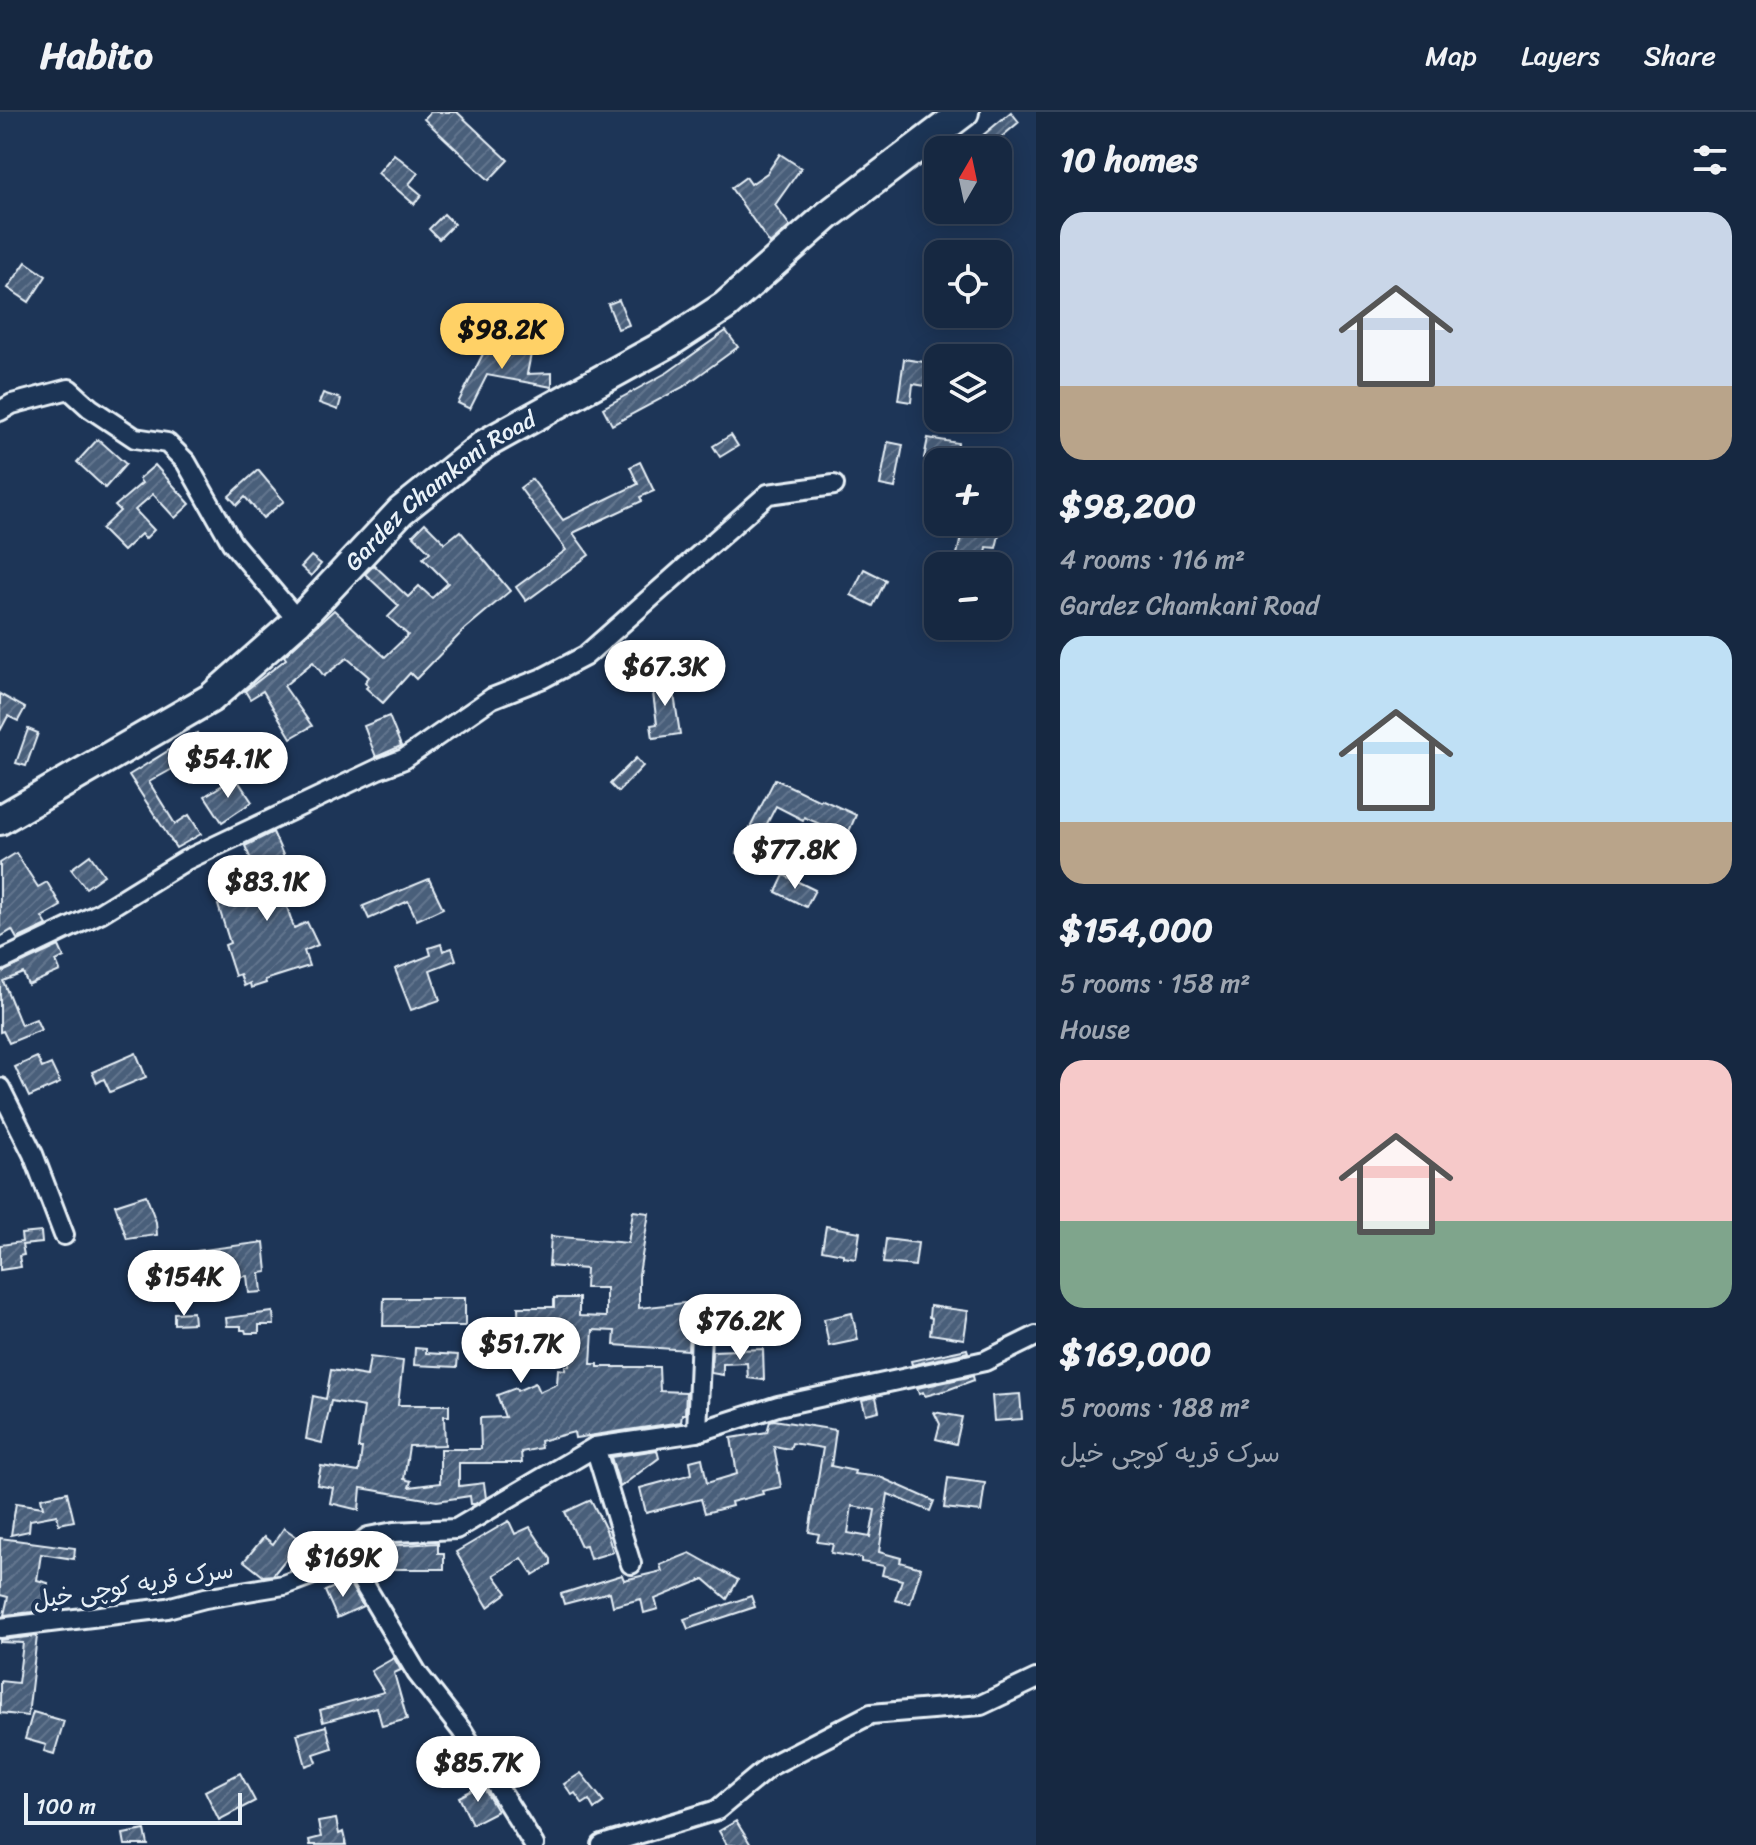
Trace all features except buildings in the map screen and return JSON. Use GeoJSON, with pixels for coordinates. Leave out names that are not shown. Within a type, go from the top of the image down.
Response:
{"type":"FeatureCollection","features":[{"type":"Feature","properties":{"kind":"highway","name":"Gardez Chamkani Road"},"geometry":{"type":"LineString","coordinates":[[0,820],[211,698],[298,621],[401,511],[485,444],[670,342],[725,306],[828,215],[964,112]]}},
{"type":"Feature","properties":{"kind":"street"},"geometry":{"type":"LineString","coordinates":[[0,411],[12,404],[69,389],[90,408],[135,438],[167,443],[186,462],[232,543],[298,621]]}},
{"type":"Feature","properties":{"kind":"street"},"geometry":{"type":"LineString","coordinates":[[0,961],[100,913],[186,860],[404,759],[492,698],[543,678],[585,656],[768,494],[834,485]]}},
{"type":"Feature","properties":{"kind":"street"},"geometry":{"type":"LineString","coordinates":[[0,1088],[33,1154],[64,1235]]}},
{"type":"Feature","properties":{"kind":"street"},"geometry":{"type":"LineString","coordinates":[[697,1432],[702,1309]]}},
{"type":"Feature","properties":{"kind":"street","name":"سرک قریه کوچی خیل"},"geometry":{"type":"LineString","coordinates":[[0,1628],[167,1608],[205,1598],[284,1585],[329,1568],[368,1537],[394,1532],[456,1529],[595,1447],[697,1432],[778,1406],[985,1361],[1036,1336]]}},
{"type":"Feature","properties":{"kind":"street"},"geometry":{"type":"LineString","coordinates":[[595,1447],[631,1564]]}},
{"type":"Feature","properties":{"kind":"street"},"geometry":{"type":"LineString","coordinates":[[346,1554],[417,1673],[463,1732],[534,1845]]}},
{"type":"Feature","properties":{"kind":"street"},"geometry":{"type":"LineString","coordinates":[[602,1845],[717,1810],[770,1766],[871,1714],[981,1705],[1036,1679]]}}]}
